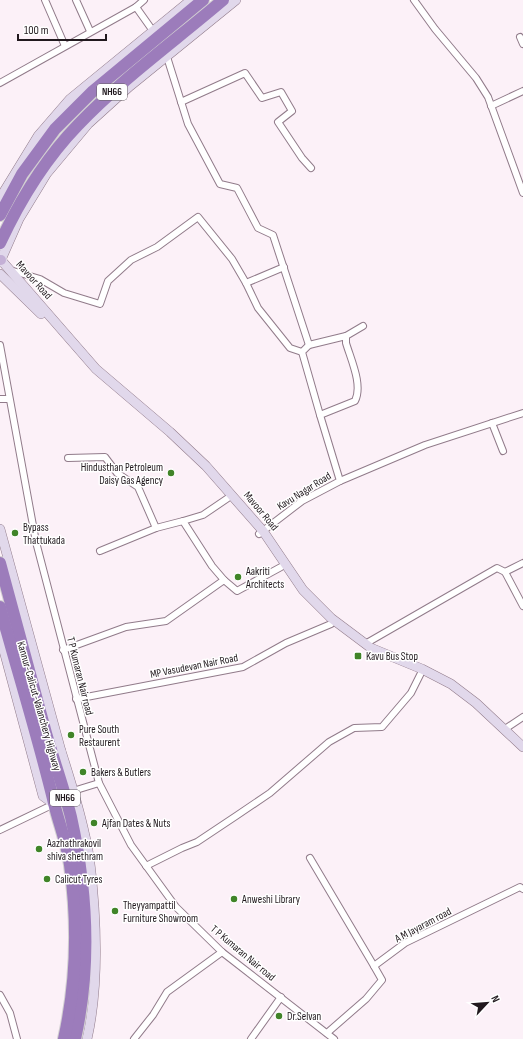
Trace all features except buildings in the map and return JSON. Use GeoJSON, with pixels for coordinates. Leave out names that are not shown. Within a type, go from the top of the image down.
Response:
{"type":"FeatureCollection","features":[{"type":"Feature","properties":{"kind":"highway","name":"NH66"},"geometry":{"type":"LineString","coordinates":[[0,215],[35,155],[75,109],[93,91],[203,0]]}},
{"type":"Feature","properties":{"kind":"highway","name":"NH66"},"geometry":{"type":"LineString","coordinates":[[0,243],[10,199],[96,106],[228,1]]}},
{"type":"Feature","properties":{"kind":"highway","name":"Kannur-Calicut-Valanchery Highway"},"geometry":{"type":"LineString","coordinates":[[0,563],[75,839],[84,905],[83,990],[75,1039]]}},
{"type":"Feature","properties":{"kind":"highway","name":"Kannur-Calicut-Valanchery Highway"},"geometry":{"type":"LineString","coordinates":[[0,608],[69,863],[75,935],[75,973],[71,1006],[64,1039]]}},
{"type":"Feature","properties":{"kind":"main road"},"geometry":{"type":"LineString","coordinates":[[10,199],[38,136],[70,99],[191,0]]}},
{"type":"Feature","properties":{"kind":"main road"},"geometry":{"type":"LineString","coordinates":[[0,261],[19,219],[48,172],[88,124],[130,86],[167,57],[228,1]]}},
{"type":"Feature","properties":{"kind":"main road","name":"Mavoor Road"},"geometry":{"type":"LineString","coordinates":[[0,261],[11,285],[41,314],[92,371],[166,434],[201,468],[261,532],[281,567],[298,592],[369,652],[421,673],[449,687],[461,696],[523,753]]}},
{"type":"Feature","properties":{"kind":"main road","name":"Mavoor Road"},"geometry":{"type":"LineString","coordinates":[[4,272],[32,295],[82,355],[96,369],[170,432],[206,466],[261,532],[303,590],[332,622],[365,644],[451,684],[476,703],[523,747]]}},
{"type":"Feature","properties":{"kind":"main road"},"geometry":{"type":"LineString","coordinates":[[0,283],[11,285]]}},
{"type":"Feature","properties":{"kind":"main road"},"geometry":{"type":"LineString","coordinates":[[0,529],[73,791],[88,853],[92,877],[96,936],[96,981],[92,1015],[87,1039]]}},
{"type":"Feature","properties":{"kind":"main road"},"geometry":{"type":"LineString","coordinates":[[0,636],[44,796],[54,804]]}},
{"type":"Feature","properties":{"kind":"main road"},"geometry":{"type":"LineString","coordinates":[[56,765],[61,751]]}},
{"type":"Feature","properties":{"kind":"street"},"geometry":{"type":"LineString","coordinates":[[45,0],[65,46]]}},
{"type":"Feature","properties":{"kind":"street"},"geometry":{"type":"LineString","coordinates":[[76,0],[90,32]]}},
{"type":"Feature","properties":{"kind":"street"},"geometry":{"type":"LineString","coordinates":[[0,83],[136,7],[144,0]]}},
{"type":"Feature","properties":{"kind":"street"},"geometry":{"type":"LineString","coordinates":[[414,0],[435,29],[476,78],[491,106],[523,193]]}},
{"type":"Feature","properties":{"kind":"street"},"geometry":{"type":"LineString","coordinates":[[136,7],[153,31]]}},
{"type":"Feature","properties":{"kind":"street"},"geometry":{"type":"LineString","coordinates":[[520,37],[523,44]]}},
{"type":"Feature","properties":{"kind":"street"},"geometry":{"type":"LineString","coordinates":[[167,57],[188,124],[220,184],[237,188],[258,228],[273,235],[308,345]]}},
{"type":"Feature","properties":{"kind":"street"},"geometry":{"type":"LineString","coordinates":[[181,102],[245,73],[262,98],[281,92],[292,111],[278,122],[302,158],[311,168]]}},
{"type":"Feature","properties":{"kind":"street"},"geometry":{"type":"LineString","coordinates":[[491,106],[523,92]]}},
{"type":"Feature","properties":{"kind":"street"},"geometry":{"type":"LineString","coordinates":[[4,272],[40,279],[64,293],[100,304],[108,281],[131,260],[157,247],[198,217],[232,259],[246,282],[258,308],[290,348],[302,352],[308,345],[346,336],[363,326]]}},
{"type":"Feature","properties":{"kind":"street"},"geometry":{"type":"LineString","coordinates":[[246,282],[284,267]]}},
{"type":"Feature","properties":{"kind":"street"},"geometry":{"type":"LineString","coordinates":[[320,415],[354,401],[358,394],[357,384],[346,343],[346,336]]}},
{"type":"Feature","properties":{"kind":"street","name":"T P Kumaran Nair road"},"geometry":{"type":"LineString","coordinates":[[0,345],[36,542],[99,783],[131,845],[176,907],[222,952],[334,1039]]}},
{"type":"Feature","properties":{"kind":"street","name":"Kavu Nagar Road"},"geometry":{"type":"LineString","coordinates":[[261,532],[302,501],[340,481],[302,352]]}},
{"type":"Feature","properties":{"kind":"street"},"geometry":{"type":"LineString","coordinates":[[0,399],[9,398]]}},
{"type":"Feature","properties":{"kind":"street"},"geometry":{"type":"LineString","coordinates":[[340,481],[425,445],[523,413]]}},
{"type":"Feature","properties":{"kind":"street"},"geometry":{"type":"LineString","coordinates":[[492,423],[503,451]]}},
{"type":"Feature","properties":{"kind":"street"},"geometry":{"type":"LineString","coordinates":[[68,458],[105,457],[117,473],[138,487],[156,528]]}},
{"type":"Feature","properties":{"kind":"street"},"geometry":{"type":"LineString","coordinates":[[100,551],[156,528],[203,516],[228,498]]}},
{"type":"Feature","properties":{"kind":"street"},"geometry":{"type":"LineString","coordinates":[[183,521],[212,566],[224,580],[237,591],[281,567]]}},
{"type":"Feature","properties":{"kind":"street"},"geometry":{"type":"LineString","coordinates":[[505,572],[523,563]]}},
{"type":"Feature","properties":{"kind":"street"},"geometry":{"type":"LineString","coordinates":[[365,644],[497,568],[505,572],[523,606]]}},
{"type":"Feature","properties":{"kind":"street"},"geometry":{"type":"LineString","coordinates":[[63,650],[126,627],[166,621],[224,580]]}},
{"type":"Feature","properties":{"kind":"street","name":"MP Vasudevan Nair Road"},"geometry":{"type":"LineString","coordinates":[[76,699],[243,667],[286,643],[332,622]]}},
{"type":"Feature","properties":{"kind":"street"},"geometry":{"type":"LineString","coordinates":[[146,866],[197,842],[236,816],[270,793],[329,742],[347,731],[354,728],[382,727],[411,693],[421,673]]}},
{"type":"Feature","properties":{"kind":"street"},"geometry":{"type":"LineString","coordinates":[[505,729],[523,717]]}},
{"type":"Feature","properties":{"kind":"street"},"geometry":{"type":"LineString","coordinates":[[73,791],[99,783]]}},
{"type":"Feature","properties":{"kind":"street"},"geometry":{"type":"LineString","coordinates":[[0,830],[54,804]]}},
{"type":"Feature","properties":{"kind":"street"},"geometry":{"type":"LineString","coordinates":[[310,858],[382,980],[366,999],[326,1033]]}},
{"type":"Feature","properties":{"kind":"street","name":"A M Jayaram road"},"geometry":{"type":"LineString","coordinates":[[374,966],[405,943],[520,887],[523,889]]}},
{"type":"Feature","properties":{"kind":"street"},"geometry":{"type":"LineString","coordinates":[[134,1039],[153,1015],[167,992],[222,952]]}},
{"type":"Feature","properties":{"kind":"street"},"geometry":{"type":"LineString","coordinates":[[0,995],[10,1013],[17,1039]]}},
{"type":"Feature","properties":{"kind":"street"},"geometry":{"type":"LineString","coordinates":[[251,1039],[281,997]]}},
{"type":"Feature","properties":{"kind":"place","name":"Hindusthan Petroleum Daisy Gas Agency"},"geometry":{"type":"Point","coordinates":[171,473]}},
{"type":"Feature","properties":{"kind":"place","name":"Bypass Thattukada"},"geometry":{"type":"Point","coordinates":[15,533]}},
{"type":"Feature","properties":{"kind":"place","name":"Aakriti Architects"},"geometry":{"type":"Point","coordinates":[238,577]}},
{"type":"Feature","properties":{"kind":"place","name":"Kavu Bus Stop"},"geometry":{"type":"Point","coordinates":[358,656]}},
{"type":"Feature","properties":{"kind":"place","name":"Pure South Restaurent"},"geometry":{"type":"Point","coordinates":[71,735]}},
{"type":"Feature","properties":{"kind":"place","name":"Bakers & Butlers"},"geometry":{"type":"Point","coordinates":[83,772]}},
{"type":"Feature","properties":{"kind":"place","name":"Ajfan Dates & Nuts"},"geometry":{"type":"Point","coordinates":[94,823]}},
{"type":"Feature","properties":{"kind":"place","name":"Aazhathrakovil shiva shethram"},"geometry":{"type":"Point","coordinates":[39,849]}},
{"type":"Feature","properties":{"kind":"place","name":"Calicut Tyres"},"geometry":{"type":"Point","coordinates":[47,879]}},
{"type":"Feature","properties":{"kind":"place","name":"Anweshi Library"},"geometry":{"type":"Point","coordinates":[234,899]}},
{"type":"Feature","properties":{"kind":"place","name":"Theyyampattil Furniture Showroom"},"geometry":{"type":"Point","coordinates":[115,911]}},
{"type":"Feature","properties":{"kind":"place","name":"Dr.Selvan"},"geometry":{"type":"Point","coordinates":[279,1016]}}]}
